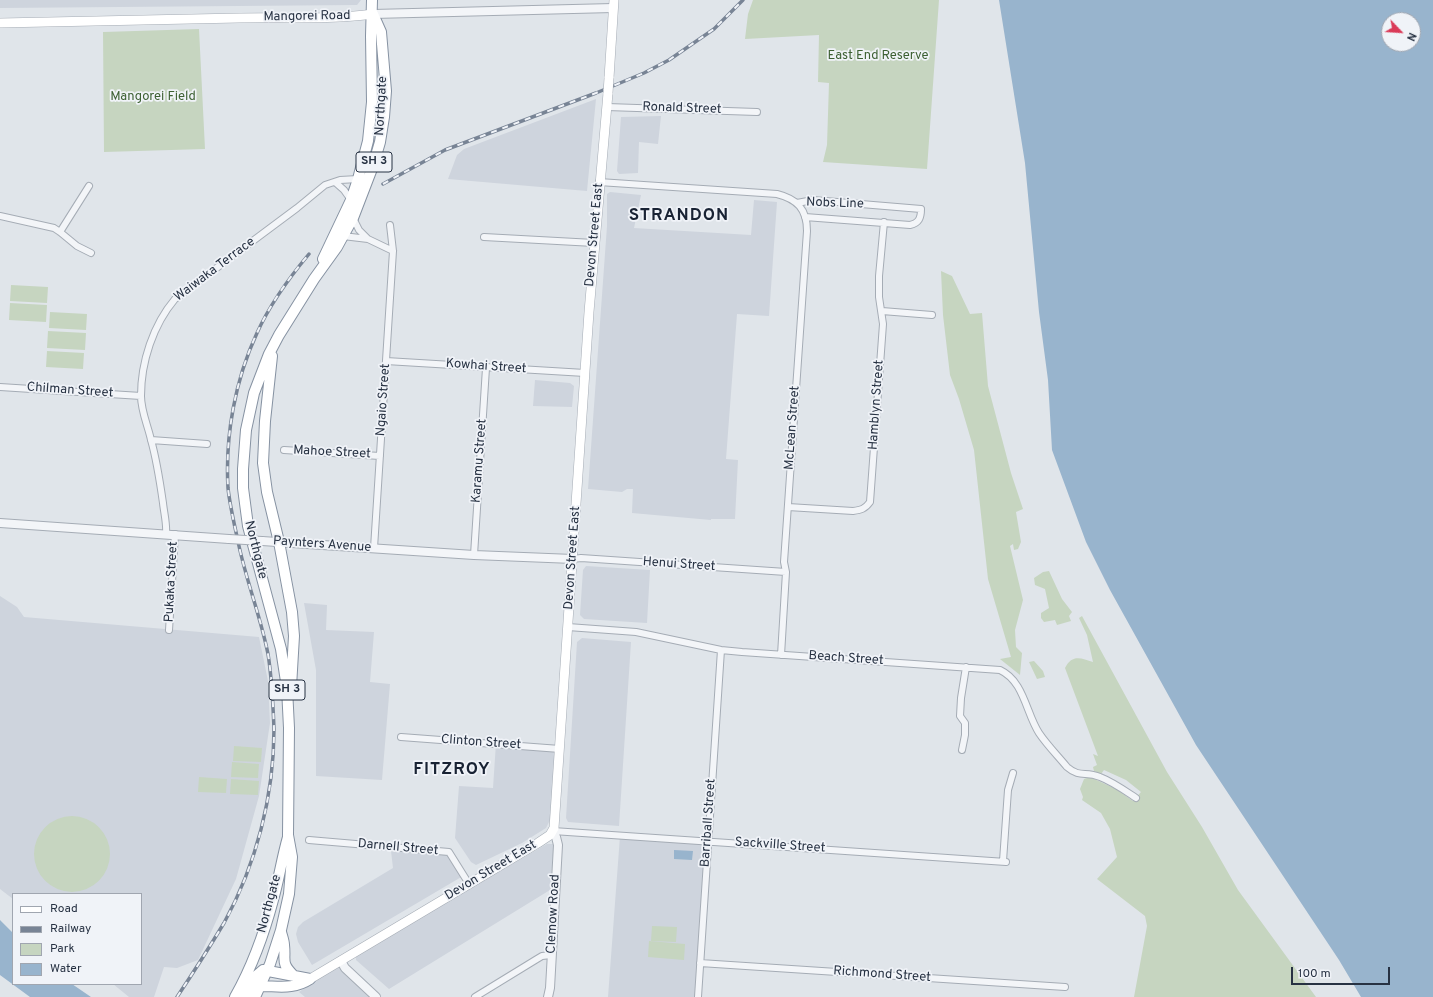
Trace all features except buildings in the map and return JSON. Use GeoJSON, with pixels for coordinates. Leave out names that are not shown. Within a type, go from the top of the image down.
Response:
{"type":"FeatureCollection","features":[{"type":"Feature","properties":{"kind":"highway","name":"Northgate"},"geometry":{"type":"LineString","coordinates":[[314,279],[351,200],[368,141],[372,102],[372,0]]}},
{"type":"Feature","properties":{"kind":"highway","name":"Northgate"},"geometry":{"type":"LineString","coordinates":[[267,971],[281,930],[289,894],[292,863],[288,836],[289,708],[281,649],[248,526],[243,488],[244,449],[250,411],[261,373],[279,335],[314,279],[337,247],[353,218],[373,166],[380,142],[386,90],[381,32],[373,14]]}},
{"type":"Feature","properties":{"kind":"highway"},"geometry":{"type":"LineString","coordinates":[[279,335],[272,360],[263,449],[267,492],[279,542],[294,630],[293,671],[289,708]]}},
{"type":"Feature","properties":{"kind":"highway","name":"Northgate"},"geometry":{"type":"LineString","coordinates":[[235,997],[248,972],[269,917],[281,860],[288,836]]}},
{"type":"Feature","properties":{"kind":"highway"},"geometry":{"type":"LineString","coordinates":[[281,930],[284,946],[284,963],[287,969],[294,976]]}},
{"type":"Feature","properties":{"kind":"highway"},"geometry":{"type":"LineString","coordinates":[[245,997],[258,973],[263,970],[310,979]]}},
{"type":"Feature","properties":{"kind":"highway","name":"SH 3"},"geometry":{"type":"LineString","coordinates":[[255,997],[267,971]]}},
{"type":"Feature","properties":{"kind":"highway"},"geometry":{"type":"LineString","coordinates":[[260,986],[291,987],[300,985],[310,979]]}},
{"type":"Feature","properties":{"kind":"main road","name":"Devon Street East"},"geometry":{"type":"LineString","coordinates":[[310,979],[538,843],[553,831],[556,821],[594,244],[607,107],[613,4]]}},
{"type":"Feature","properties":{"kind":"main road","name":"Mangorei Road"},"geometry":{"type":"LineString","coordinates":[[0,23],[295,18],[373,14]]}},
{"type":"Feature","properties":{"kind":"street","name":"Mangorei Road"},"geometry":{"type":"LineString","coordinates":[[373,14],[613,4]]}},
{"type":"Feature","properties":{"kind":"street","name":"Ronald Street"},"geometry":{"type":"LineString","coordinates":[[607,107],[758,112]]}},
{"type":"Feature","properties":{"kind":"street","name":"Waiwaka Terrace"},"geometry":{"type":"LineString","coordinates":[[171,534],[157,461],[143,411],[141,396],[144,368],[154,333],[166,310],[175,300],[297,208],[325,185],[340,180],[358,179]]}},
{"type":"Feature","properties":{"kind":"street"},"geometry":{"type":"LineString","coordinates":[[335,182],[344,190],[351,200]]}},
{"type":"Feature","properties":{"kind":"street","name":"Nobs Line"},"geometry":{"type":"LineString","coordinates":[[599,182],[777,194],[785,196],[797,203],[813,200],[921,209],[920,218],[915,224],[910,225],[805,217]]}},
{"type":"Feature","properties":{"kind":"street"},"geometry":{"type":"LineString","coordinates":[[60,232],[90,186]]}},
{"type":"Feature","properties":{"kind":"street","name":"McLean Street"},"geometry":{"type":"LineString","coordinates":[[781,655],[786,572],[784,562],[807,231],[805,217],[802,209],[797,203]]}},
{"type":"Feature","properties":{"kind":"street"},"geometry":{"type":"LineString","coordinates":[[0,216],[46,226],[60,232],[77,246],[91,253]]}},
{"type":"Feature","properties":{"kind":"street"},"geometry":{"type":"LineString","coordinates":[[353,218],[360,230],[368,239]]}},
{"type":"Feature","properties":{"kind":"street","name":"Hamblyn Street"},"geometry":{"type":"LineString","coordinates":[[788,507],[853,511],[866,508],[870,502],[882,332],[879,276],[884,222]]}},
{"type":"Feature","properties":{"kind":"street","name":"Ngaio Street"},"geometry":{"type":"LineString","coordinates":[[374,548],[393,251],[390,225]]}},
{"type":"Feature","properties":{"kind":"street"},"geometry":{"type":"LineString","coordinates":[[343,236],[368,239],[393,251]]}},
{"type":"Feature","properties":{"kind":"street"},"geometry":{"type":"LineString","coordinates":[[484,237],[594,244]]}},
{"type":"Feature","properties":{"kind":"street"},"geometry":{"type":"LineString","coordinates":[[882,311],[932,315]]}},
{"type":"Feature","properties":{"kind":"street","name":"Kowhai Street"},"geometry":{"type":"LineString","coordinates":[[386,361],[585,373]]}},
{"type":"Feature","properties":{"kind":"street","name":"Karamu Street"},"geometry":{"type":"LineString","coordinates":[[474,555],[486,368]]}},
{"type":"Feature","properties":{"kind":"street","name":"Chilman Street"},"geometry":{"type":"LineString","coordinates":[[0,387],[141,396]]}},
{"type":"Feature","properties":{"kind":"street"},"geometry":{"type":"LineString","coordinates":[[151,440],[207,444]]}},
{"type":"Feature","properties":{"kind":"street","name":"Mahoe Street"},"geometry":{"type":"LineString","coordinates":[[284,450],[380,456]]}},
{"type":"Feature","properties":{"kind":"street","name":"Paynters Avenue"},"geometry":{"type":"LineString","coordinates":[[0,523],[474,555],[573,559]]}},
{"type":"Feature","properties":{"kind":"street","name":"Pukaka Street"},"geometry":{"type":"LineString","coordinates":[[170,630],[171,534]]}},
{"type":"Feature","properties":{"kind":"street","name":"Henui Street"},"geometry":{"type":"LineString","coordinates":[[573,559],[786,572]]}},
{"type":"Feature","properties":{"kind":"street","name":"Beach Street"},"geometry":{"type":"LineString","coordinates":[[568,627],[636,632],[721,650],[1000,670],[1011,677],[1019,690],[1038,731],[1072,771],[1081,775],[1091,774],[1099,776],[1136,798]]}},
{"type":"Feature","properties":{"kind":"street","name":"Barriball Street"},"geometry":{"type":"LineString","coordinates":[[698,997],[721,650]]}},
{"type":"Feature","properties":{"kind":"street"},"geometry":{"type":"LineString","coordinates":[[962,750],[965,735],[965,723],[960,716],[966,667]]}},
{"type":"Feature","properties":{"kind":"street","name":"Clinton Street"},"geometry":{"type":"LineString","coordinates":[[401,737],[560,749]]}},
{"type":"Feature","properties":{"kind":"street","name":"Sackville Street"},"geometry":{"type":"LineString","coordinates":[[553,831],[1005,862],[1008,790],[1013,773]]}},
{"type":"Feature","properties":{"kind":"street","name":"Clemow Road"},"geometry":{"type":"LineString","coordinates":[[548,997],[550,988],[558,845],[553,831]]}},
{"type":"Feature","properties":{"kind":"street","name":"Darnell Street"},"geometry":{"type":"LineString","coordinates":[[309,840],[449,852],[469,884]]}},
{"type":"Feature","properties":{"kind":"street"},"geometry":{"type":"LineString","coordinates":[[474,997],[542,956],[551,955]]}},
{"type":"Feature","properties":{"kind":"street"},"geometry":{"type":"LineString","coordinates":[[341,961],[345,968],[376,997]]}},
{"type":"Feature","properties":{"kind":"street","name":"Richmond Street"},"geometry":{"type":"LineString","coordinates":[[700,962],[1065,987]]}},
{"type":"Feature","properties":{"kind":"shaded area"},"geometry":{"type":"Polygon","coordinates":[[[0,0],[361,0],[357,5],[0,8],[0,0]]]}},
{"type":"Feature","properties":{"kind":"shaded area"},"geometry":{"type":"Polygon","coordinates":[[[596,99],[587,191],[448,179],[457,155],[464,149],[596,99]]]}},
{"type":"Feature","properties":{"kind":"shaded area"},"geometry":{"type":"Polygon","coordinates":[[[661,116],[658,144],[639,142],[638,173],[619,174],[617,171],[621,117],[661,116]]]}},
{"type":"Feature","properties":{"kind":"shaded area"},"geometry":{"type":"Polygon","coordinates":[[[610,192],[641,195],[634,228],[751,235],[754,200],[777,202],[769,316],[737,314],[726,459],[738,460],[735,519],[711,520],[632,513],[633,489],[627,489],[622,492],[588,489],[607,226],[607,194],[610,192]]]}},
{"type":"Feature","properties":{"kind":"shaded area"},"geometry":{"type":"Polygon","coordinates":[[[535,380],[570,383],[574,386],[572,407],[533,406],[535,380]]]}},
{"type":"Feature","properties":{"kind":"shaded area"},"geometry":{"type":"Polygon","coordinates":[[[586,566],[650,570],[647,623],[584,619],[580,615],[583,570],[586,566]]]}},
{"type":"Feature","properties":{"kind":"shaded area"},"geometry":{"type":"Polygon","coordinates":[[[0,596],[17,607],[24,617],[259,637],[268,681],[270,723],[259,796],[236,879],[198,960],[177,968],[164,967],[154,997],[129,997],[114,985],[142,985],[142,893],[12,893],[12,898],[0,889],[0,596]]]}},
{"type":"Feature","properties":{"kind":"shaded area"},"geometry":{"type":"Polygon","coordinates":[[[304,603],[327,605],[326,630],[374,632],[370,682],[390,684],[382,780],[316,776],[316,670],[304,603]]]}},
{"type":"Feature","properties":{"kind":"shaded area"},"geometry":{"type":"Polygon","coordinates":[[[582,638],[631,642],[619,826],[568,822],[566,818],[577,642],[582,638]]]}},
{"type":"Feature","properties":{"kind":"shaded area"},"geometry":{"type":"Polygon","coordinates":[[[496,743],[555,746],[551,818],[546,828],[522,843],[476,865],[471,862],[455,838],[459,786],[493,788],[496,743]]]}},
{"type":"Feature","properties":{"kind":"shaded area"},"geometry":{"type":"Polygon","coordinates":[[[620,836],[708,843],[695,997],[608,997],[620,836]]]}},
{"type":"Feature","properties":{"kind":"shaded area"},"geometry":{"type":"Polygon","coordinates":[[[547,844],[554,844],[550,890],[389,989],[356,960],[356,954],[547,844]]]}},
{"type":"Feature","properties":{"kind":"shaded area"},"geometry":{"type":"Polygon","coordinates":[[[391,851],[450,853],[463,876],[312,965],[298,942],[296,934],[298,927],[303,922],[393,868],[391,851]]]}},
{"type":"Feature","properties":{"kind":"shaded area"},"geometry":{"type":"Polygon","coordinates":[[[339,965],[374,997],[305,997],[299,992],[339,965]]]}},
{"type":"Feature","properties":{"kind":"green space","name":"East End Reserve"},"geometry":{"type":"Polygon","coordinates":[[[753,0],[939,0],[927,169],[823,162],[827,145],[829,83],[818,82],[819,35],[745,39],[748,14],[753,0]]]}},
{"type":"Feature","properties":{"kind":"green space","name":"Mangorei Field"},"geometry":{"type":"Polygon","coordinates":[[[199,29],[205,149],[104,152],[103,32],[199,29]]]}},
{"type":"Feature","properties":{"kind":"green space"},"geometry":{"type":"Polygon","coordinates":[[[941,271],[952,276],[970,314],[982,313],[988,386],[1011,473],[1023,509],[1016,512],[1021,542],[1018,549],[1014,550],[1013,544],[1010,546],[1023,600],[1015,630],[1016,647],[1022,653],[1020,675],[1000,659],[1011,657],[988,579],[974,450],[959,399],[950,375],[943,315],[941,271]]]}},
{"type":"Feature","properties":{"kind":"green space"},"geometry":{"type":"Polygon","coordinates":[[[11,285],[48,287],[47,303],[10,301],[11,285]]]}},
{"type":"Feature","properties":{"kind":"green space"},"geometry":{"type":"Polygon","coordinates":[[[10,303],[47,305],[46,322],[9,320],[10,303]]]}},
{"type":"Feature","properties":{"kind":"green space"},"geometry":{"type":"Polygon","coordinates":[[[50,312],[87,314],[86,330],[49,328],[50,312]]]}},
{"type":"Feature","properties":{"kind":"green space"},"geometry":{"type":"Polygon","coordinates":[[[48,331],[86,333],[85,350],[47,348],[48,331]]]}},
{"type":"Feature","properties":{"kind":"green space"},"geometry":{"type":"Polygon","coordinates":[[[47,351],[84,353],[83,369],[46,367],[47,351]]]}},
{"type":"Feature","properties":{"kind":"green space"},"geometry":{"type":"Polygon","coordinates":[[[1049,571],[1062,599],[1072,612],[1069,616],[1071,621],[1057,625],[1055,620],[1044,622],[1041,618],[1041,613],[1049,608],[1045,589],[1035,585],[1034,578],[1043,572],[1049,571]]]}},
{"type":"Feature","properties":{"kind":"green space"},"geometry":{"type":"Polygon","coordinates":[[[1082,616],[1167,772],[1202,827],[1238,890],[1316,997],[1134,997],[1147,926],[1145,916],[1097,879],[1117,857],[1110,829],[1101,813],[1082,800],[1083,797],[1080,789],[1084,779],[1090,777],[1116,789],[1133,801],[1141,792],[1126,780],[1104,770],[1101,774],[1094,771],[1093,767],[1097,765],[1093,754],[1098,756],[1065,668],[1071,661],[1077,658],[1093,662],[1087,635],[1079,618],[1082,616]]]}},
{"type":"Feature","properties":{"kind":"green space"},"geometry":{"type":"Polygon","coordinates":[[[1034,661],[1043,671],[1045,677],[1037,679],[1029,662],[1034,661]]]}},
{"type":"Feature","properties":{"kind":"green space"},"geometry":{"type":"Polygon","coordinates":[[[234,746],[262,748],[261,762],[233,761],[234,746]]]}},
{"type":"Feature","properties":{"kind":"green space"},"geometry":{"type":"Polygon","coordinates":[[[232,762],[259,764],[258,778],[231,777],[232,762]]]}},
{"type":"Feature","properties":{"kind":"green space"},"geometry":{"type":"Polygon","coordinates":[[[199,777],[227,779],[226,793],[198,792],[199,777]]]}},
{"type":"Feature","properties":{"kind":"green space"},"geometry":{"type":"Polygon","coordinates":[[[231,779],[259,781],[258,795],[230,794],[231,779]]]}},
{"type":"Feature","properties":{"kind":"green space"},"geometry":{"type":"Polygon","coordinates":[[[65,816],[79,816],[93,822],[104,833],[110,847],[110,861],[107,869],[99,881],[93,886],[79,892],[65,892],[51,886],[40,875],[34,861],[34,847],[40,833],[51,822],[65,816]]]}},
{"type":"Feature","properties":{"kind":"green space"},"geometry":{"type":"Polygon","coordinates":[[[652,926],[677,927],[676,942],[651,941],[652,926]]]}},
{"type":"Feature","properties":{"kind":"green space"},"geometry":{"type":"Polygon","coordinates":[[[649,941],[685,944],[684,960],[648,957],[649,941]]]}},
{"type":"Feature","properties":{"kind":"water"},"geometry":{"type":"Polygon","coordinates":[[[999,0],[1433,0],[1433,997],[1361,997],[1339,960],[1196,745],[1110,590],[1086,542],[1052,450],[1048,380],[1039,312],[1025,163],[999,0]]]}},
{"type":"Feature","properties":{"kind":"water"},"geometry":{"type":"Polygon","coordinates":[[[674,850],[693,851],[692,860],[674,859],[674,850]]]}},
{"type":"Feature","properties":{"kind":"water"},"geometry":{"type":"Polygon","coordinates":[[[0,920],[12,932],[12,984],[0,975],[0,920]]]}},
{"type":"Feature","properties":{"kind":"water"},"geometry":{"type":"Polygon","coordinates":[[[14,985],[73,985],[91,997],[30,997],[14,985]]]}},
{"type":"Feature","properties":{"kind":"railway"},"geometry":{"type":"LineString","coordinates":[[383,184],[445,150],[596,93],[644,73],[669,60],[714,29],[743,0]]}},
{"type":"Feature","properties":{"kind":"railway"},"geometry":{"type":"LineString","coordinates":[[177,997],[224,923],[235,901],[254,854],[267,805],[271,779],[274,729],[270,672],[262,627],[242,560],[231,510],[227,468],[228,448],[237,389],[249,351],[262,322],[274,302],[287,282],[309,254]]}},
{"type":"Feature","properties":{"kind":"district","name":"STRANDON"},"geometry":{"type":"Point","coordinates":[679,217]}},
{"type":"Feature","properties":{"kind":"district","name":"FITZROY"},"geometry":{"type":"Point","coordinates":[452,771]}}]}
